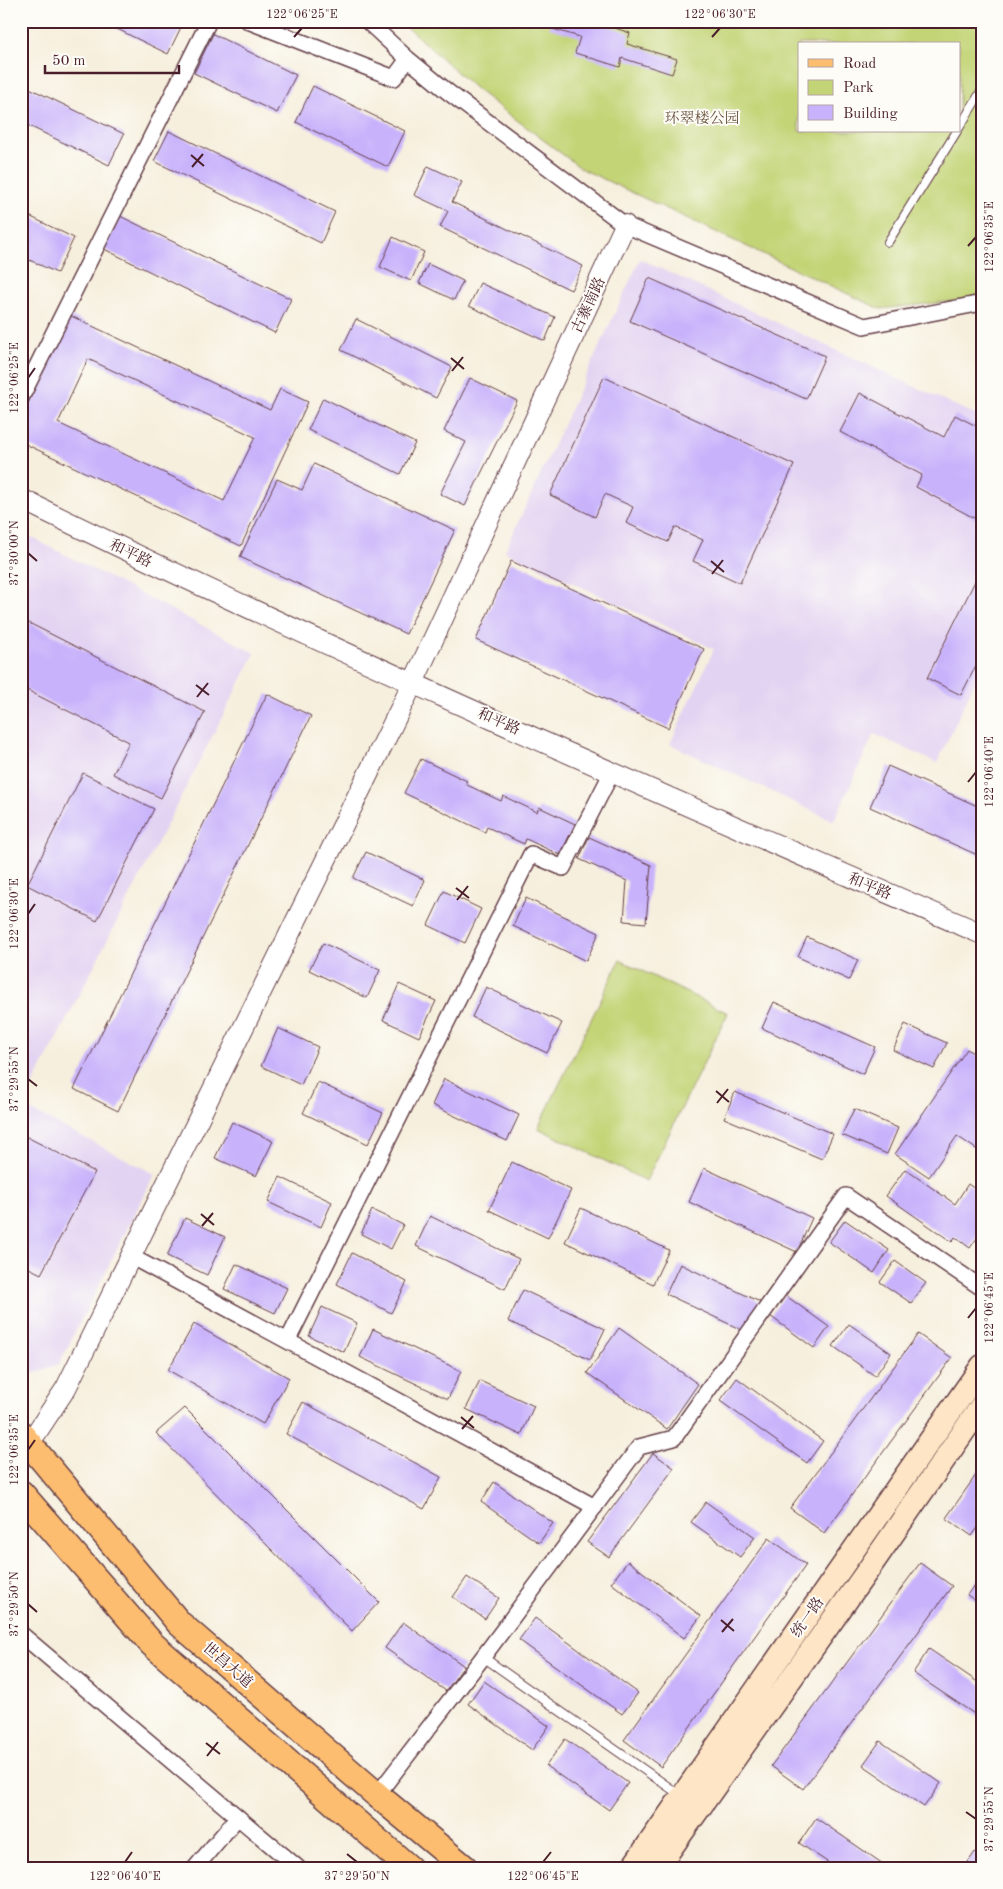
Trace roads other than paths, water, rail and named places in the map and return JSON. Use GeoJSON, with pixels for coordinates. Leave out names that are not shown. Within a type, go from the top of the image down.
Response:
{"type":"FeatureCollection","features":[{"type":"Feature","properties":{"kind":"main road","name":"统一路"},"geometry":{"type":"LineString","coordinates":[[632,1868],[982,1366]]}},
{"type":"Feature","properties":{"kind":"main road","name":"统一路"},"geometry":{"type":"LineString","coordinates":[[657,1868],[982,1405]]}},
{"type":"Feature","properties":{"kind":"main road","name":"世昌大道"},"geometry":{"type":"LineString","coordinates":[[25,1439],[179,1623],[377,1795],[465,1868]]}},
{"type":"Feature","properties":{"kind":"main road"},"geometry":{"type":"LineString","coordinates":[[21,1493],[152,1644],[409,1868]]}},
{"type":"Feature","properties":{"kind":"street"},"geometry":{"type":"LineString","coordinates":[[21,398],[209,21]]}},
{"type":"Feature","properties":{"kind":"street"},"geometry":{"type":"LineString","coordinates":[[248,21],[394,78],[408,59]]}},
{"type":"Feature","properties":{"kind":"street"},"geometry":{"type":"LineString","coordinates":[[367,21],[408,59],[448,92],[625,225],[864,326],[982,303]]}},
{"type":"Feature","properties":{"kind":"street","name":"古寨南路"},"geometry":{"type":"LineString","coordinates":[[25,1439],[66,1388],[132,1257],[414,683],[625,225]]}},
{"type":"Feature","properties":{"kind":"street","name":"和平路"},"geometry":{"type":"LineString","coordinates":[[21,499],[145,559],[414,683],[982,934]]}},
{"type":"Feature","properties":{"kind":"street"},"geometry":{"type":"LineString","coordinates":[[288,1340],[531,854],[563,868],[612,772]]}},
{"type":"Feature","properties":{"kind":"street"},"geometry":{"type":"LineString","coordinates":[[377,1795],[483,1657],[639,1447],[674,1438],[846,1196],[982,1288]]}},
{"type":"Feature","properties":{"kind":"street"},"geometry":{"type":"LineString","coordinates":[[132,1257],[595,1507]]}},
{"type":"Feature","properties":{"kind":"street"},"geometry":{"type":"LineString","coordinates":[[21,1634],[298,1868]]}},
{"type":"Feature","properties":{"kind":"street"},"geometry":{"type":"LineString","coordinates":[[195,1868],[238,1817]]}},
{"type":"Feature","properties":{"kind":"lane"},"geometry":{"type":"LineString","coordinates":[[960,126],[982,90]]}},
{"type":"Feature","properties":{"kind":"lane"},"geometry":{"type":"LineString","coordinates":[[888,242],[956,132]]}},
{"type":"Feature","properties":{"kind":"lane"},"geometry":{"type":"LineString","coordinates":[[483,1657],[682,1796]]}},
{"type":"Feature","properties":{"kind":"park label","name":"环翠楼公园"},"geometry":{"type":"Point","coordinates":[702,118]}}]}
